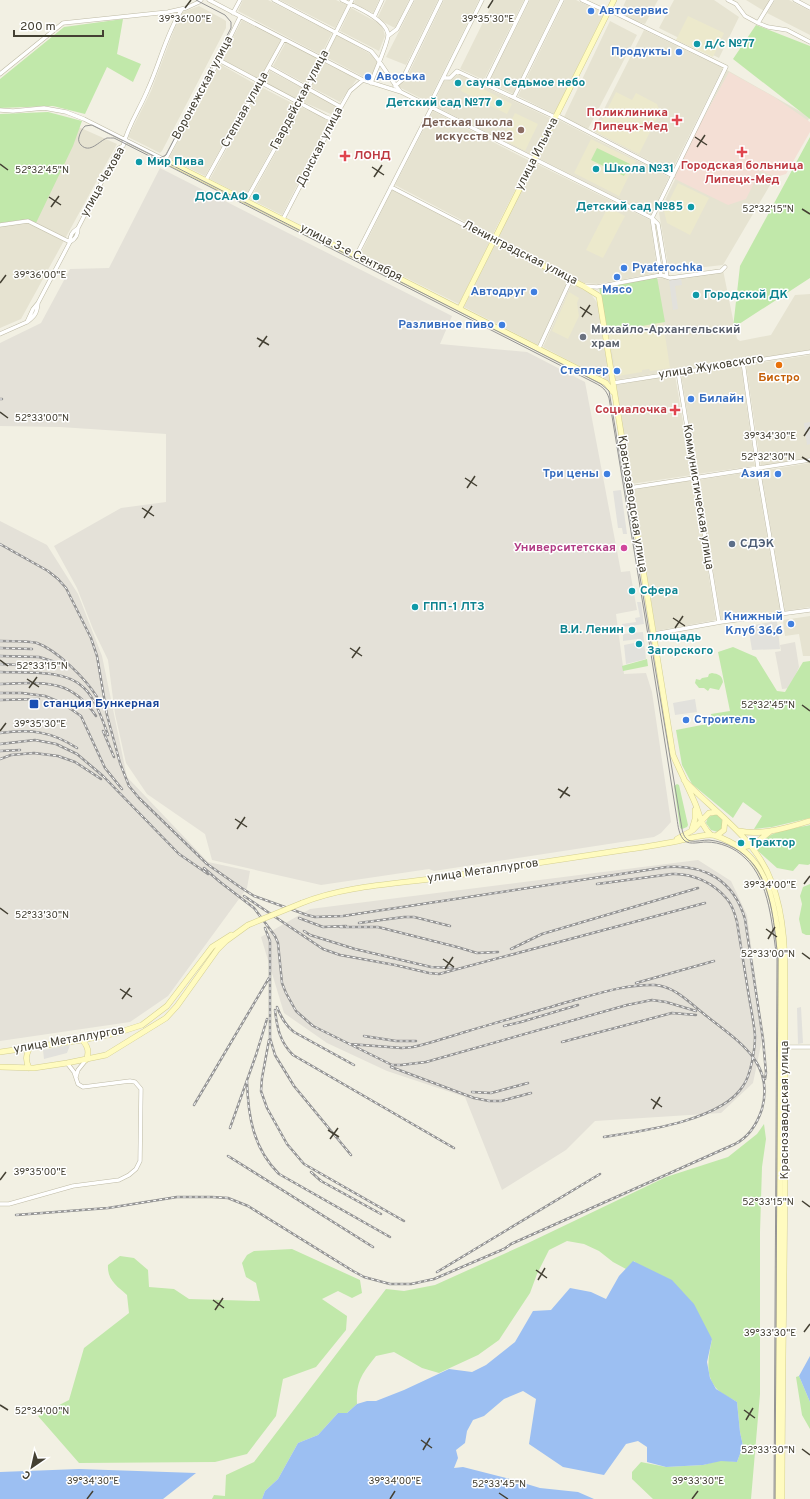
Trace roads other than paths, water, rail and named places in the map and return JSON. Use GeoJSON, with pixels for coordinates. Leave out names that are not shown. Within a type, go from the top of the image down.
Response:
{"type":"FeatureCollection","features":[{"type":"Feature","properties":{"kind":"main road","name":"улица Ильича"},"geometry":{"type":"LineString","coordinates":[[460,308],[614,0]]}},
{"type":"Feature","properties":{"kind":"main road","name":"улица 3-е Сентября"},"geometry":{"type":"LineString","coordinates":[[165,160],[539,348],[606,383],[614,392]]}},
{"type":"Feature","properties":{"kind":"main road","name":"Ленинградская улица"},"geometry":{"type":"LineString","coordinates":[[493,240],[583,286]]}},
{"type":"Feature","properties":{"kind":"main road"},"geometry":{"type":"LineString","coordinates":[[583,286],[599,296]]}},
{"type":"Feature","properties":{"kind":"main road","name":"Краснозаводская улица"},"geometry":{"type":"LineString","coordinates":[[599,296],[673,755],[691,795]]}},
{"type":"Feature","properties":{"kind":"main road"},"geometry":{"type":"LineString","coordinates":[[606,383],[612,377]]}},
{"type":"Feature","properties":{"kind":"main road"},"geometry":{"type":"LineString","coordinates":[[665,844],[713,836],[724,830],[725,819],[684,780]]}},
{"type":"Feature","properties":{"kind":"main road"},"geometry":{"type":"LineString","coordinates":[[691,795],[701,821],[706,830],[713,836]]}},
{"type":"Feature","properties":{"kind":"main road"},"geometry":{"type":"LineString","coordinates":[[691,795],[695,819],[694,827],[691,832]]}},
{"type":"Feature","properties":{"kind":"main road"},"geometry":{"type":"LineString","coordinates":[[665,844],[691,832],[709,813],[717,812]]}},
{"type":"Feature","properties":{"kind":"main road","name":"Краснозаводская улица"},"geometry":{"type":"LineString","coordinates":[[725,819],[751,846],[768,872],[777,896],[783,923],[785,958],[780,1466]]}},
{"type":"Feature","properties":{"kind":"main road"},"geometry":{"type":"LineString","coordinates":[[738,831],[755,832],[772,830],[810,821]]}},
{"type":"Feature","properties":{"kind":"main road"},"geometry":{"type":"LineString","coordinates":[[736,845],[743,848],[751,846],[772,830]]}},
{"type":"Feature","properties":{"kind":"main road","name":"Краснозаводская улица"},"geometry":{"type":"LineString","coordinates":[[713,836],[736,845],[758,866],[765,880],[775,912],[781,958],[783,1047]]}},
{"type":"Feature","properties":{"kind":"main road","name":"улица Металлургов"},"geometry":{"type":"LineString","coordinates":[[0,1052],[82,1040],[117,1033],[142,1025],[167,1006],[212,947],[222,939],[248,925],[302,903],[337,892],[491,871],[665,844]]}},
{"type":"Feature","properties":{"kind":"main road","name":"улица Металлургов"},"geometry":{"type":"LineString","coordinates":[[0,1067],[29,1068],[67,1064],[106,1055],[166,1018],[177,1006],[217,950],[226,941],[248,925]]}},
{"type":"Feature","properties":{"kind":"main road"},"geometry":{"type":"LineString","coordinates":[[82,1040],[87,1046],[88,1053],[86,1060]]}},
{"type":"Feature","properties":{"kind":"main road"},"geometry":{"type":"LineString","coordinates":[[29,1068],[26,1060],[26,1054],[30,1047]]}},
{"type":"Feature","properties":{"kind":"main road"},"geometry":{"type":"LineString","coordinates":[[778,1499],[780,1466]]}},
{"type":"Feature","properties":{"kind":"main road"},"geometry":{"type":"LineString","coordinates":[[780,1466],[782,1499]]}},
{"type":"Feature","properties":{"kind":"street"},"geometry":{"type":"LineString","coordinates":[[0,74],[63,23],[182,9],[201,0]]}},
{"type":"Feature","properties":{"kind":"street"},"geometry":{"type":"LineString","coordinates":[[209,0],[363,80],[401,92],[652,218],[658,224],[667,277]]}},
{"type":"Feature","properties":{"kind":"street"},"geometry":{"type":"LineString","coordinates":[[233,13],[240,0]]}},
{"type":"Feature","properties":{"kind":"street"},"geometry":{"type":"LineString","coordinates":[[274,0],[370,51],[379,60],[386,73],[401,92]]}},
{"type":"Feature","properties":{"kind":"street"},"geometry":{"type":"LineString","coordinates":[[342,0],[374,17],[383,24],[387,30],[388,36],[371,83]]}},
{"type":"Feature","properties":{"kind":"street","name":"Гвардейская улица"},"geometry":{"type":"LineString","coordinates":[[246,200],[300,104],[352,0]]}},
{"type":"Feature","properties":{"kind":"street"},"geometry":{"type":"LineString","coordinates":[[374,17],[382,0]]}},
{"type":"Feature","properties":{"kind":"street"},"geometry":{"type":"LineString","coordinates":[[388,36],[397,29],[412,0]]}},
{"type":"Feature","properties":{"kind":"street"},"geometry":{"type":"LineString","coordinates":[[396,86],[402,80],[441,0]]}},
{"type":"Feature","properties":{"kind":"street"},"geometry":{"type":"LineString","coordinates":[[356,256],[482,0]]}},
{"type":"Feature","properties":{"kind":"street"},"geometry":{"type":"LineString","coordinates":[[486,83],[527,0]]}},
{"type":"Feature","properties":{"kind":"street"},"geometry":{"type":"LineString","coordinates":[[514,97],[562,0]]}},
{"type":"Feature","properties":{"kind":"street"},"geometry":{"type":"LineString","coordinates":[[582,0],[609,11],[726,67],[652,218],[661,275]]}},
{"type":"Feature","properties":{"kind":"street"},"geometry":{"type":"LineString","coordinates":[[728,0],[736,2],[744,16],[768,27],[787,30],[810,42]]}},
{"type":"Feature","properties":{"kind":"street"},"geometry":{"type":"LineString","coordinates":[[758,23],[772,0]]}},
{"type":"Feature","properties":{"kind":"street"},"geometry":{"type":"LineString","coordinates":[[795,0],[810,8]]}},
{"type":"Feature","properties":{"kind":"street","name":"улица Чехова"},"geometry":{"type":"LineString","coordinates":[[0,334],[27,322],[29,316],[38,303],[70,242],[70,237],[73,231],[78,228],[119,148],[123,146],[132,121],[148,90],[174,21],[182,9]]}},
{"type":"Feature","properties":{"kind":"street","name":"Воронежская улица"},"geometry":{"type":"LineString","coordinates":[[165,160],[219,60],[240,16]]}},
{"type":"Feature","properties":{"kind":"street","name":"Степная улица"},"geometry":{"type":"LineString","coordinates":[[206,180],[284,39]]}},
{"type":"Feature","properties":{"kind":"street"},"geometry":{"type":"LineString","coordinates":[[219,60],[260,84],[334,120]]}},
{"type":"Feature","properties":{"kind":"street"},"geometry":{"type":"LineString","coordinates":[[269,67],[340,107]]}},
{"type":"Feature","properties":{"kind":"street"},"geometry":{"type":"LineString","coordinates":[[443,78],[450,78],[457,71],[486,83],[556,116],[673,176]]}},
{"type":"Feature","properties":{"kind":"street","name":"Донская улица"},"geometry":{"type":"LineString","coordinates":[[283,219],[340,107],[350,91],[363,80]]}},
{"type":"Feature","properties":{"kind":"street","name":"улица 3-е Сентября"},"geometry":{"type":"LineString","coordinates":[[0,110],[13,111],[44,108],[66,112],[84,119],[165,160]]}},
{"type":"Feature","properties":{"kind":"street","name":"Ленинградская улица"},"geometry":{"type":"LineString","coordinates":[[391,187],[493,240]]}},
{"type":"Feature","properties":{"kind":"street"},"geometry":{"type":"LineString","coordinates":[[0,225],[28,221],[70,242]]}},
{"type":"Feature","properties":{"kind":"street"},"geometry":{"type":"LineString","coordinates":[[654,234],[660,233]]}},
{"type":"Feature","properties":{"kind":"street"},"geometry":{"type":"LineString","coordinates":[[658,260],[664,260]]}},
{"type":"Feature","properties":{"kind":"street","name":"Ленинградская улица"},"geometry":{"type":"LineString","coordinates":[[583,286],[598,287],[661,275],[670,278],[721,271],[725,267]]}},
{"type":"Feature","properties":{"kind":"street"},"geometry":{"type":"LineString","coordinates":[[539,348],[571,279]]}},
{"type":"Feature","properties":{"kind":"street","name":"Краснозаводская улица"},"geometry":{"type":"LineString","coordinates":[[598,287],[599,296]]}},
{"type":"Feature","properties":{"kind":"street","name":"улица Жуковского"},"geometry":{"type":"LineString","coordinates":[[613,383],[810,352]]}},
{"type":"Feature","properties":{"kind":"street"},"geometry":{"type":"LineString","coordinates":[[743,362],[758,468],[783,614]]}},
{"type":"Feature","properties":{"kind":"street","name":"Коммунистическая улица"},"geometry":{"type":"LineString","coordinates":[[678,372],[719,622]]}},
{"type":"Feature","properties":{"kind":"street"},"geometry":{"type":"LineString","coordinates":[[629,488],[810,460]]}},
{"type":"Feature","properties":{"kind":"street"},"geometry":{"type":"LineString","coordinates":[[654,634],[719,622],[810,610]]}},
{"type":"Feature","properties":{"kind":"street"},"geometry":{"type":"LineString","coordinates":[[783,1047],[810,1047]]}},
{"type":"Feature","properties":{"kind":"street"},"geometry":{"type":"LineString","coordinates":[[76,1077],[78,1070],[86,1060]]}},
{"type":"Feature","properties":{"kind":"street"},"geometry":{"type":"LineString","coordinates":[[0,1204],[9,1204],[73,1186],[119,1180],[129,1175],[139,1166],[141,1089],[135,1082],[130,1081],[82,1087],[78,1084],[76,1077],[67,1064]]}},
{"type":"Feature","properties":{"kind":"water"},"geometry":{"type":"Polygon","coordinates":[[[633,1261],[672,1280],[694,1304],[712,1339],[707,1362],[710,1378],[716,1389],[737,1402],[743,1446],[737,1462],[721,1461],[703,1465],[666,1467],[647,1462],[647,1447],[638,1441],[626,1444],[604,1475],[563,1467],[529,1444],[536,1399],[523,1391],[504,1399],[484,1416],[473,1420],[467,1431],[465,1443],[456,1450],[458,1458],[454,1468],[463,1467],[540,1488],[578,1492],[594,1499],[262,1499],[265,1491],[278,1479],[298,1443],[318,1435],[338,1413],[347,1413],[357,1404],[367,1401],[376,1401],[449,1369],[472,1372],[486,1365],[515,1342],[533,1311],[551,1310],[570,1288],[591,1292],[606,1299],[619,1276],[633,1261]]]}},
{"type":"Feature","properties":{"kind":"water"},"geometry":{"type":"Polygon","coordinates":[[[810,1356],[810,1402],[799,1376],[810,1356]]]}},
{"type":"Feature","properties":{"kind":"water"},"geometry":{"type":"Polygon","coordinates":[[[79,1469],[196,1473],[163,1499],[0,1499],[0,1472],[79,1469]]]}},
{"type":"Feature","properties":{"kind":"tram line"},"geometry":{"type":"LineString","coordinates":[[154,158],[160,158],[166,155],[231,28],[231,22],[225,15],[196,0]]}},
{"type":"Feature","properties":{"kind":"tram line"},"geometry":{"type":"LineString","coordinates":[[774,1499],[777,959],[771,919],[765,892],[760,879],[745,858],[737,851],[722,844],[711,842],[687,842],[683,839],[679,831],[648,635],[607,393],[602,387],[595,383],[114,138],[107,138],[91,148],[84,147],[80,144],[79,139],[85,126],[92,125],[158,158],[601,384],[609,391],[683,833],[686,838],[691,841],[716,841],[728,845],[745,855],[754,865],[765,886],[774,922],[778,959],[775,1499]]}},
{"type":"Feature","properties":{"kind":"railway"},"geometry":{"type":"LineString","coordinates":[[0,544],[48,571],[66,588],[91,638],[97,656],[107,715],[120,763],[129,786],[139,798],[207,864],[254,896],[315,917],[343,916],[667,867],[681,867],[705,872],[726,885],[734,894],[745,919],[763,1039],[766,1073],[765,1079]]}},
{"type":"Feature","properties":{"kind":"railway"},"geometry":{"type":"LineString","coordinates":[[0,641],[33,642],[45,647],[62,658],[86,682],[97,697]]}},
{"type":"Feature","properties":{"kind":"railway"},"geometry":{"type":"LineString","coordinates":[[0,648],[32,649]]}},
{"type":"Feature","properties":{"kind":"railway"},"geometry":{"type":"LineString","coordinates":[[0,656],[39,657],[65,665]]}},
{"type":"Feature","properties":{"kind":"railway"},"geometry":{"type":"LineString","coordinates":[[0,664],[20,665]]}},
{"type":"Feature","properties":{"kind":"railway"},"geometry":{"type":"LineString","coordinates":[[0,672],[45,673],[67,678],[76,682],[84,688],[92,698],[108,735]]}},
{"type":"Feature","properties":{"kind":"railway"},"geometry":{"type":"LineString","coordinates":[[0,684],[42,683],[65,688],[76,694],[86,703],[96,716]]}},
{"type":"Feature","properties":{"kind":"railway"},"geometry":{"type":"LineString","coordinates":[[0,693],[22,693],[45,696],[62,703],[81,716],[105,768],[122,789]]}},
{"type":"Feature","properties":{"kind":"railway"},"geometry":{"type":"LineString","coordinates":[[0,700],[39,699]]}},
{"type":"Feature","properties":{"kind":"railway"},"geometry":{"type":"LineString","coordinates":[[0,733],[21,731],[40,733],[58,738],[77,748]]}},
{"type":"Feature","properties":{"kind":"railway"},"geometry":{"type":"LineString","coordinates":[[103,731],[114,757]]}},
{"type":"Feature","properties":{"kind":"railway"},"geometry":{"type":"LineString","coordinates":[[0,744],[35,740],[56,744],[77,754],[103,776],[179,854],[208,874]]}},
{"type":"Feature","properties":{"kind":"railway"},"geometry":{"type":"LineString","coordinates":[[0,751],[20,750]]}},
{"type":"Feature","properties":{"kind":"railway"},"geometry":{"type":"LineString","coordinates":[[0,759],[11,755],[34,753],[58,756],[75,762],[101,779]]}},
{"type":"Feature","properties":{"kind":"railway"},"geometry":{"type":"LineString","coordinates":[[204,868],[254,908],[275,936],[278,943],[282,983],[296,1011],[313,1026],[392,1065],[426,1062],[627,1005],[652,1000],[666,1002],[696,1011]]}},
{"type":"Feature","properties":{"kind":"railway"},"geometry":{"type":"LineString","coordinates":[[597,884],[680,874],[702,880],[722,893],[730,904],[737,922],[755,1036],[753,1055],[746,1081],[732,1098],[717,1108],[680,1122],[604,1137]]}},
{"type":"Feature","properties":{"kind":"railway"},"geometry":{"type":"LineString","coordinates":[[511,949],[542,934],[698,888]]}},
{"type":"Feature","properties":{"kind":"railway"},"geometry":{"type":"LineString","coordinates":[[244,896],[323,949],[340,955],[439,974],[705,903]]}},
{"type":"Feature","properties":{"kind":"railway"},"geometry":{"type":"LineString","coordinates":[[359,923],[414,917],[450,926]]}},
{"type":"Feature","properties":{"kind":"railway"},"geometry":{"type":"LineString","coordinates":[[299,918],[323,927],[346,926]]}},
{"type":"Feature","properties":{"kind":"railway"},"geometry":{"type":"LineString","coordinates":[[340,927],[378,927],[477,953],[498,952]]}},
{"type":"Feature","properties":{"kind":"railway"},"geometry":{"type":"LineString","coordinates":[[265,928],[270,941],[270,1038],[275,1055],[294,1086],[351,1155]]}},
{"type":"Feature","properties":{"kind":"railway"},"geometry":{"type":"LineString","coordinates":[[304,931],[310,935],[355,949],[431,967],[453,968]]}},
{"type":"Feature","properties":{"kind":"railway"},"geometry":{"type":"LineString","coordinates":[[636,983],[714,961]]}},
{"type":"Feature","properties":{"kind":"railway"},"geometry":{"type":"LineString","coordinates":[[194,1105],[269,978]]}},
{"type":"Feature","properties":{"kind":"railway"},"geometry":{"type":"LineString","coordinates":[[16,1215],[108,1208],[177,1197],[228,1198],[248,1206],[364,1277],[390,1284],[411,1284],[434,1279],[504,1249],[511,1244],[735,1144],[748,1134],[758,1120],[762,1109],[765,1092],[763,1078],[758,1065],[750,1053],[740,1043],[681,996],[669,988],[655,985],[620,988],[413,1047],[402,1048],[349,1044]]}},
{"type":"Feature","properties":{"kind":"railway"},"geometry":{"type":"LineString","coordinates":[[504,1026],[578,1005]]}},
{"type":"Feature","properties":{"kind":"railway"},"geometry":{"type":"LineString","coordinates":[[277,1007],[288,1027],[294,1032],[354,1065]]}},
{"type":"Feature","properties":{"kind":"railway"},"geometry":{"type":"LineString","coordinates":[[275,1010],[282,1040],[293,1055],[454,1148]]}},
{"type":"Feature","properties":{"kind":"railway"},"geometry":{"type":"LineString","coordinates":[[562,1042],[672,1013],[696,1015]]}},
{"type":"Feature","properties":{"kind":"railway"},"geometry":{"type":"LineString","coordinates":[[230,1128],[267,1019]]}},
{"type":"Feature","properties":{"kind":"railway"},"geometry":{"type":"LineString","coordinates":[[364,1036],[396,1041],[416,1041]]}},
{"type":"Feature","properties":{"kind":"railway"},"geometry":{"type":"LineString","coordinates":[[269,1040],[261,1091],[267,1108],[287,1144],[304,1164],[404,1221]]}},
{"type":"Feature","properties":{"kind":"railway"},"geometry":{"type":"LineString","coordinates":[[391,1067],[474,1098],[489,1101],[501,1101],[531,1093]]}},
{"type":"Feature","properties":{"kind":"railway"},"geometry":{"type":"LineString","coordinates":[[247,1081],[249,1107],[254,1131],[263,1153],[279,1174],[390,1237]]}},
{"type":"Feature","properties":{"kind":"railway"},"geometry":{"type":"LineString","coordinates":[[472,1092],[491,1093],[528,1083]]}},
{"type":"Feature","properties":{"kind":"railway"},"geometry":{"type":"LineString","coordinates":[[228,1156],[373,1247]]}},
{"type":"Feature","properties":{"kind":"railway"},"geometry":{"type":"LineString","coordinates":[[311,1172],[321,1181],[381,1214]]}},
{"type":"Feature","properties":{"kind":"railway"},"geometry":{"type":"LineString","coordinates":[[437,1272],[600,1174]]}},
{"type":"Feature","properties":{"kind":"place","name":"Автосервис"},"geometry":{"type":"Point","coordinates":[591,11]}},
{"type":"Feature","properties":{"kind":"place","name":"д/с №77"},"geometry":{"type":"Point","coordinates":[697,44]}},
{"type":"Feature","properties":{"kind":"place","name":"Продукты"},"geometry":{"type":"Point","coordinates":[679,52]}},
{"type":"Feature","properties":{"kind":"place","name":"Авоська"},"geometry":{"type":"Point","coordinates":[368,77]}},
{"type":"Feature","properties":{"kind":"place","name":"сауна Седьмое небо"},"geometry":{"type":"Point","coordinates":[458,83]}},
{"type":"Feature","properties":{"kind":"place","name":"Детский сад №77"},"geometry":{"type":"Point","coordinates":[499,103]}},
{"type":"Feature","properties":{"kind":"place","name":"Поликлиника Липецк-Мед"},"geometry":{"type":"Point","coordinates":[677,120]}},
{"type":"Feature","properties":{"kind":"place","name":"Детская школа искусств №2"},"geometry":{"type":"Point","coordinates":[521,130]}},
{"type":"Feature","properties":{"kind":"place","name":"Городская больница Липецк-Мед"},"geometry":{"type":"Point","coordinates":[742,152]}},
{"type":"Feature","properties":{"kind":"place","name":"ЛОНД"},"geometry":{"type":"Point","coordinates":[345,156]}},
{"type":"Feature","properties":{"kind":"place","name":"Мир Пива"},"geometry":{"type":"Point","coordinates":[139,162]}},
{"type":"Feature","properties":{"kind":"place","name":"Школа №31"},"geometry":{"type":"Point","coordinates":[596,169]}},
{"type":"Feature","properties":{"kind":"place","name":"ДОСААФ"},"geometry":{"type":"Point","coordinates":[256,197]}},
{"type":"Feature","properties":{"kind":"place","name":"Детский сад №85"},"geometry":{"type":"Point","coordinates":[691,207]}},
{"type":"Feature","properties":{"kind":"place","name":"Pyaterochka"},"geometry":{"type":"Point","coordinates":[624,268]}},
{"type":"Feature","properties":{"kind":"place","name":"Мясо"},"geometry":{"type":"Point","coordinates":[617,277]}},
{"type":"Feature","properties":{"kind":"place","name":"Автодруг"},"geometry":{"type":"Point","coordinates":[534,292]}},
{"type":"Feature","properties":{"kind":"place","name":"Городской ДК"},"geometry":{"type":"Point","coordinates":[696,295]}},
{"type":"Feature","properties":{"kind":"place","name":"Разливное пиво"},"geometry":{"type":"Point","coordinates":[502,325]}},
{"type":"Feature","properties":{"kind":"place","name":"Михайло-Архангельский храм"},"geometry":{"type":"Point","coordinates":[583,337]}},
{"type":"Feature","properties":{"kind":"place","name":"Бистро"},"geometry":{"type":"Point","coordinates":[779,365]}},
{"type":"Feature","properties":{"kind":"place","name":"Степлер"},"geometry":{"type":"Point","coordinates":[617,371]}},
{"type":"Feature","properties":{"kind":"place","name":"Билайн"},"geometry":{"type":"Point","coordinates":[691,399]}},
{"type":"Feature","properties":{"kind":"place","name":"Социалочка"},"geometry":{"type":"Point","coordinates":[675,410]}},
{"type":"Feature","properties":{"kind":"place","name":"Три цены"},"geometry":{"type":"Point","coordinates":[607,474]}},
{"type":"Feature","properties":{"kind":"place","name":"Азия"},"geometry":{"type":"Point","coordinates":[778,474]}},
{"type":"Feature","properties":{"kind":"place","name":"СДЭК"},"geometry":{"type":"Point","coordinates":[732,544]}},
{"type":"Feature","properties":{"kind":"place","name":"Университетская"},"geometry":{"type":"Point","coordinates":[624,548]}},
{"type":"Feature","properties":{"kind":"place","name":"Сфера"},"geometry":{"type":"Point","coordinates":[632,591]}},
{"type":"Feature","properties":{"kind":"place","name":"ГПП-1 ЛТЗ"},"geometry":{"type":"Point","coordinates":[415,607]}},
{"type":"Feature","properties":{"kind":"place","name":"Книжный Клуб 36,6"},"geometry":{"type":"Point","coordinates":[791,624]}},
{"type":"Feature","properties":{"kind":"place","name":"В.И. Ленин"},"geometry":{"type":"Point","coordinates":[632,630]}},
{"type":"Feature","properties":{"kind":"place","name":"площадь Загорского"},"geometry":{"type":"Point","coordinates":[639,644]}},
{"type":"Feature","properties":{"kind":"place","name":"станция Бункерная"},"geometry":{"type":"Point","coordinates":[34,704]}},
{"type":"Feature","properties":{"kind":"place","name":"Строитель"},"geometry":{"type":"Point","coordinates":[686,720]}},
{"type":"Feature","properties":{"kind":"place","name":"Трактор"},"geometry":{"type":"Point","coordinates":[741,843]}}]}
